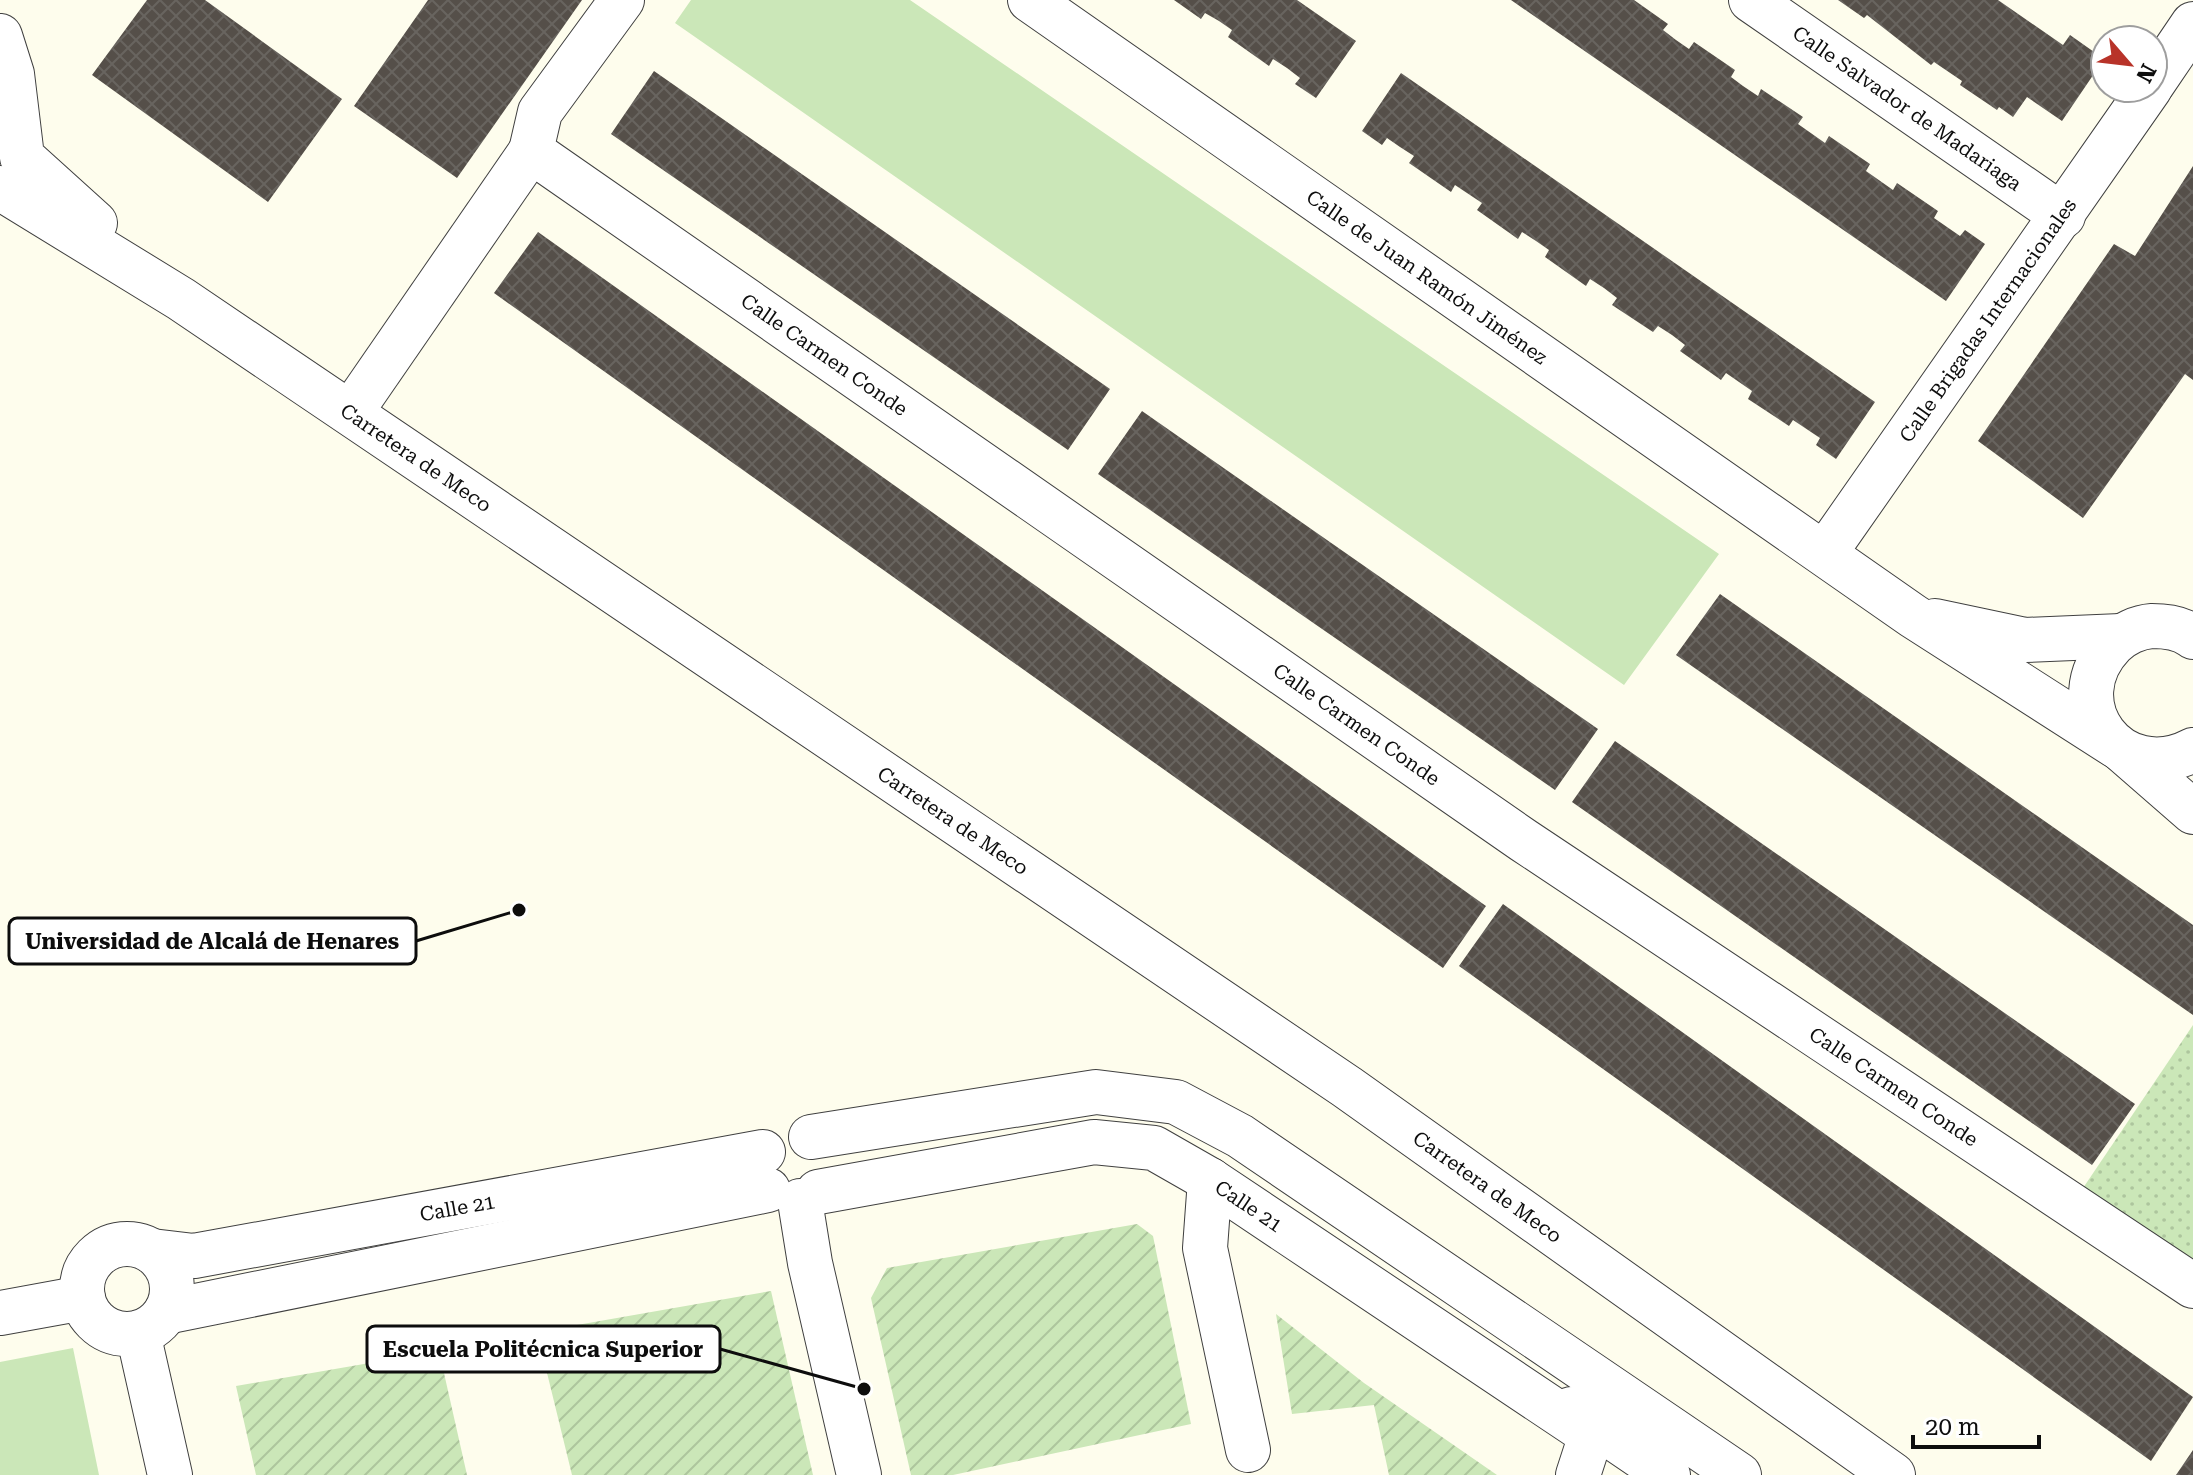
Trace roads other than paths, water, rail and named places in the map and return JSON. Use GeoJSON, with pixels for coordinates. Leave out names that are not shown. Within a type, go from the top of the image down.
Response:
{"type":"FeatureCollection","features":[{"type":"Feature","properties":{"kind":"street"},"geometry":{"type":"LineString","coordinates":[[351,412],[531,151],[540,112],[622,0]]}},
{"type":"Feature","properties":{"kind":"street","name":"Calle de Juan Ramón Jiménez"},"geometry":{"type":"LineString","coordinates":[[1030,0],[1913,616],[2119,749]]}},
{"type":"Feature","properties":{"kind":"street","name":"Calle Salvador de Madariaga"},"geometry":{"type":"LineString","coordinates":[[1751,0],[2063,216]]}},
{"type":"Feature","properties":{"kind":"street"},"geometry":{"type":"LineString","coordinates":[[2169,59],[2193,24]]}},
{"type":"Feature","properties":{"kind":"street"},"geometry":{"type":"LineString","coordinates":[[0,36],[12,74],[22,157],[181,299]]}},
{"type":"Feature","properties":{"kind":"street","name":"Calle Brigadas Internacionales"},"geometry":{"type":"LineString","coordinates":[[1825,553],[2139,104]]}},
{"type":"Feature","properties":{"kind":"street","name":"Calle Carmen Conde"},"geometry":{"type":"LineString","coordinates":[[531,151],[1523,840],[2193,1286]]}},
{"type":"Feature","properties":{"kind":"street","name":"Carretera de Meco"},"geometry":{"type":"LineString","coordinates":[[0,188],[181,299],[351,412],[1347,1087],[1886,1470]]}},
{"type":"Feature","properties":{"kind":"street"},"geometry":{"type":"LineString","coordinates":[[1913,616],[2025,640],[2121,636],[2143,627],[2165,626],[2193,637]]}},
{"type":"Feature","properties":{"kind":"street"},"geometry":{"type":"LineString","coordinates":[[2121,636],[2099,658],[2093,674],[2090,701],[2099,727],[2119,749],[2193,812]]}},
{"type":"Feature","properties":{"kind":"street"},"geometry":{"type":"LineString","coordinates":[[2119,749],[2154,760],[2180,756],[2193,750]]}},
{"type":"Feature","properties":{"kind":"street"},"geometry":{"type":"LineString","coordinates":[[859,1475],[810,1263],[787,1184],[826,1178],[828,1163],[823,1148],[811,1137],[1096,1092],[1176,1102],[1240,1136],[1739,1475]]}},
{"type":"Feature","properties":{"kind":"street","name":"Calle 21"},"geometry":{"type":"LineString","coordinates":[[1123,1095],[1668,1475]]}},
{"type":"Feature","properties":{"kind":"street","name":"Calle 21"},"geometry":{"type":"LineString","coordinates":[[152,1251],[194,1256],[787,1184],[1094,1142],[1154,1148],[1210,1180],[1591,1435],[1578,1475]]}},
{"type":"Feature","properties":{"kind":"street"},"geometry":{"type":"LineString","coordinates":[[1210,1180],[1205,1248],[1248,1450]]}},
{"type":"Feature","properties":{"kind":"street","name":"Calle 21"},"geometry":{"type":"LineString","coordinates":[[152,1322],[787,1184]]}},
{"type":"Feature","properties":{"kind":"street"},"geometry":{"type":"LineString","coordinates":[[118,1244],[135,1244],[152,1251],[164,1263],[171,1279],[171,1296],[152,1322],[120,1334],[103,1328],[90,1315],[83,1298],[82,1280],[89,1264],[102,1252],[118,1244]]}},
{"type":"Feature","properties":{"kind":"street"},"geometry":{"type":"LineString","coordinates":[[0,1313],[83,1298]]}},
{"type":"Feature","properties":{"kind":"street"},"geometry":{"type":"LineString","coordinates":[[152,1322],[170,1475]]}},
{"type":"Feature","properties":{"kind":"place","name":"Universidad de Alcalá de Henares"},"geometry":{"type":"Point","coordinates":[519,910]}},
{"type":"Feature","properties":{"kind":"place","name":"Escuela Politécnica Superior"},"geometry":{"type":"Point","coordinates":[864,1389]}}]}
